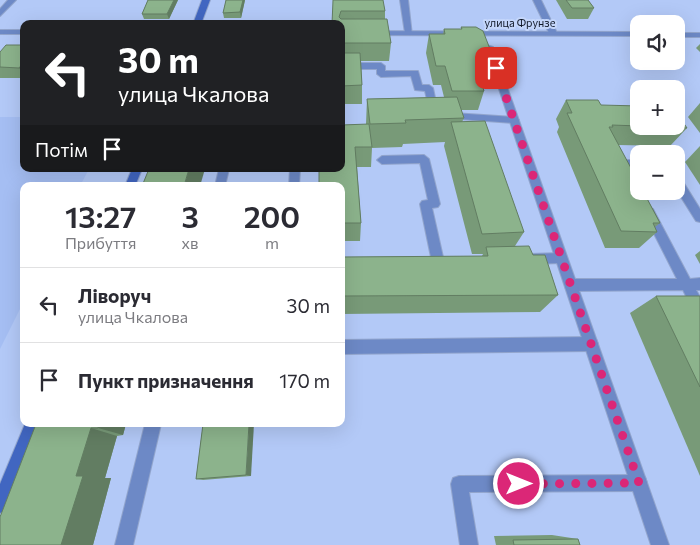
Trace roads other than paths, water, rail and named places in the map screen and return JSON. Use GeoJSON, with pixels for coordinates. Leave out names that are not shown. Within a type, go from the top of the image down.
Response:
{"type":"FeatureCollection","features":[{"type":"Feature","properties":{"kind":"main road"},"geometry":{"type":"LineString","coordinates":[[198,20],[206,0]]}},
{"type":"Feature","properties":{"kind":"main road"},"geometry":{"type":"LineString","coordinates":[[0,504],[32,427]]}},
{"type":"Feature","properties":{"kind":"street"},"geometry":{"type":"LineString","coordinates":[[0,14],[12,0]]}},
{"type":"Feature","properties":{"kind":"street"},"geometry":{"type":"LineString","coordinates":[[404,0],[409,33]]}},
{"type":"Feature","properties":{"kind":"street"},"geometry":{"type":"LineString","coordinates":[[537,0],[553,33]]}},
{"type":"Feature","properties":{"kind":"street"},"geometry":{"type":"LineString","coordinates":[[0,32],[20,32]]}},
{"type":"Feature","properties":{"kind":"street","name":"улица Фрунзе"},"geometry":{"type":"LineString","coordinates":[[345,33],[630,34]]}},
{"type":"Feature","properties":{"kind":"street"},"geometry":{"type":"LineString","coordinates":[[484,33],[660,545]]}},
{"type":"Feature","properties":{"kind":"street"},"geometry":{"type":"LineString","coordinates":[[685,35],[700,35]]}},
{"type":"Feature","properties":{"kind":"street"},"geometry":{"type":"LineString","coordinates":[[345,66],[381,66],[381,74],[415,73],[418,88],[429,88],[434,114],[514,120]]}},
{"type":"Feature","properties":{"kind":"street"},"geometry":{"type":"LineString","coordinates":[[382,160],[424,159],[434,204],[426,204],[438,262],[457,262]]}},
{"type":"Feature","properties":{"kind":"street"},"geometry":{"type":"LineString","coordinates":[[630,164],[624,164],[630,175]]}},
{"type":"Feature","properties":{"kind":"street"},"geometry":{"type":"LineString","coordinates":[[685,194],[700,218]]}},
{"type":"Feature","properties":{"kind":"street"},"geometry":{"type":"LineString","coordinates":[[644,200],[693,284],[700,310]]}},
{"type":"Feature","properties":{"kind":"street"},"geometry":{"type":"LineString","coordinates":[[514,260],[561,258]]}},
{"type":"Feature","properties":{"kind":"street"},"geometry":{"type":"LineString","coordinates":[[571,285],[693,284]]}},
{"type":"Feature","properties":{"kind":"street"},"geometry":{"type":"LineString","coordinates":[[345,347],[591,344]]}},
{"type":"Feature","properties":{"kind":"street"},"geometry":{"type":"LineString","coordinates":[[124,545],[152,427]]}},
{"type":"Feature","properties":{"kind":"street"},"geometry":{"type":"LineString","coordinates":[[469,545],[459,484],[639,483]]}}]}
